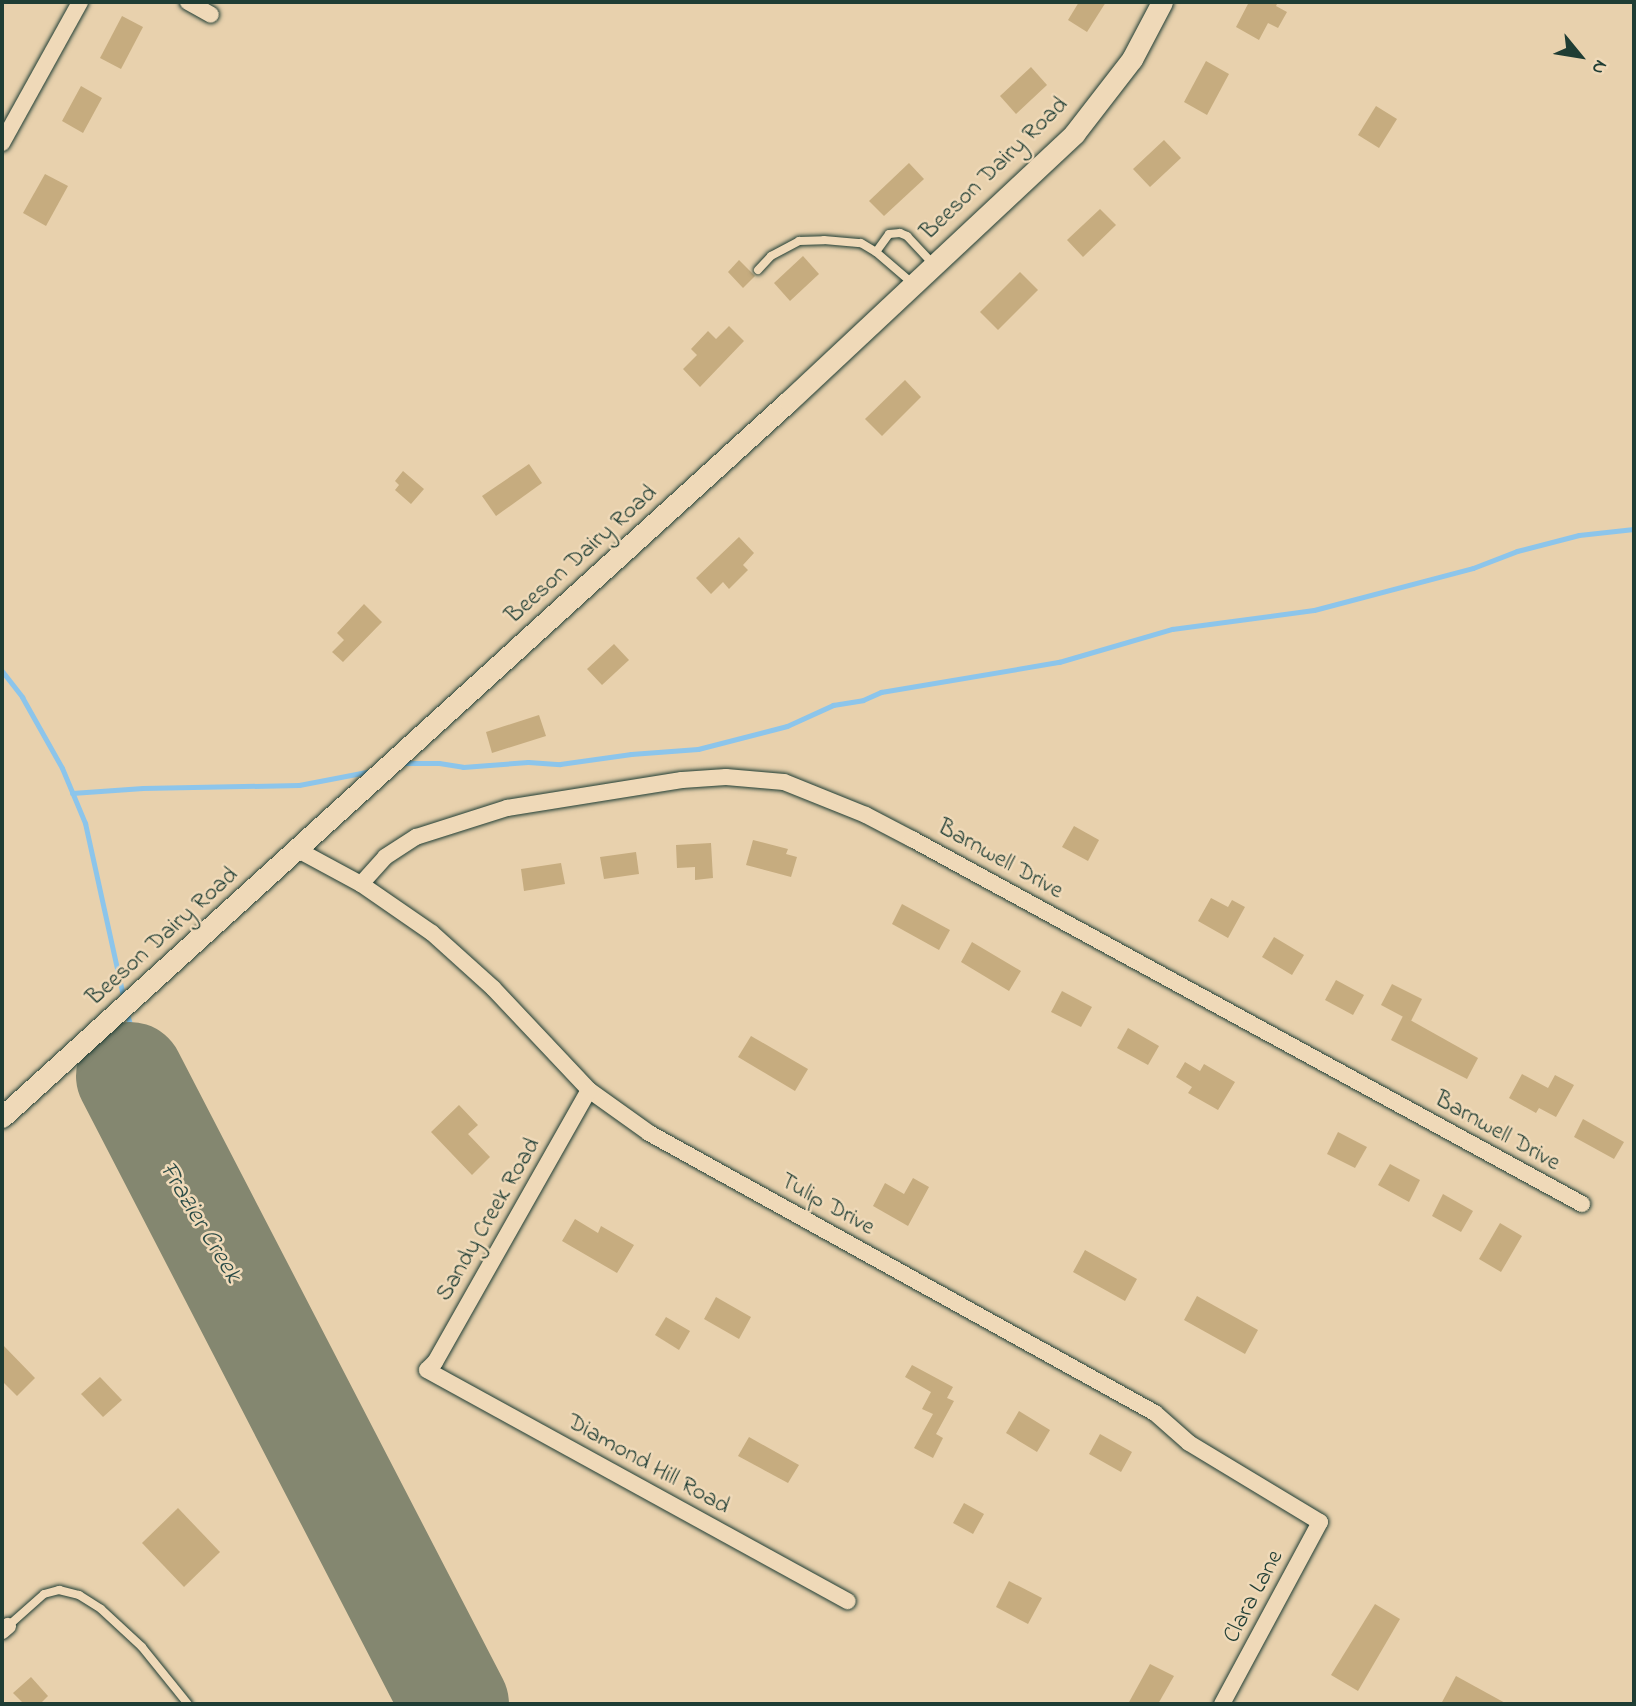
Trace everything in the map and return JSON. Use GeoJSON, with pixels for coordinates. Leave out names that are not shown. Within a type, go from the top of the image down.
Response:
{"type":"FeatureCollection","features":[{"type":"Feature","properties":{"kind":"street"},"geometry":{"type":"LineString","coordinates":[[2,144],[80,2]]}},
{"type":"Feature","properties":{"kind":"street"},"geometry":{"type":"LineString","coordinates":[[188,2],[211,15]]}},
{"type":"Feature","properties":{"kind":"street","name":"Beeson Dairy Road"},"geometry":{"type":"LineString","coordinates":[[2,1117],[298,850],[914,285],[1074,134],[1132,59],[1162,2]]}},
{"type":"Feature","properties":{"kind":"street","name":"Barnwell Drive"},"geometry":{"type":"LineString","coordinates":[[361,884],[386,856],[416,837],[507,808],[682,780],[726,777],[784,782],[866,815],[912,839],[1582,1204]]}},
{"type":"Feature","properties":{"kind":"street","name":"Tulip Drive"},"geometry":{"type":"LineString","coordinates":[[298,850],[361,884],[432,933],[492,988],[589,1090],[649,1133],[1155,1413],[1189,1443],[1309,1515]]}},
{"type":"Feature","properties":{"kind":"street","name":"Sandy Creek Road"},"geometry":{"type":"LineString","coordinates":[[427,1370],[435,1362],[589,1090]]}},
{"type":"Feature","properties":{"kind":"street","name":"Diamond Hill Road"},"geometry":{"type":"LineString","coordinates":[[427,1370],[848,1601]]}},
{"type":"Feature","properties":{"kind":"street","name":"Clara Lane"},"geometry":{"type":"LineString","coordinates":[[1222,1704],[1320,1522],[1309,1515]]}},
{"type":"Feature","properties":{"kind":"lane"},"geometry":{"type":"LineString","coordinates":[[876,252],[889,234],[900,233],[934,265]]}},
{"type":"Feature","properties":{"kind":"lane"},"geometry":{"type":"LineString","coordinates":[[758,270],[771,256],[799,241],[861,243],[876,252],[914,285]]}},
{"type":"Feature","properties":{"kind":"lane"},"geometry":{"type":"LineString","coordinates":[[5,1629],[44,1594],[59,1590],[79,1595],[101,1609],[142,1647],[188,1704]]}},
{"type":"Feature","properties":{"kind":"building"},"geometry":{"type":"Polygon","coordinates":[[[1079,2],[1106,2],[1087,32],[1068,20],[1079,2]]]}},
{"type":"Feature","properties":{"kind":"building"},"geometry":{"type":"Polygon","coordinates":[[[1249,2],[1278,2],[1276,6],[1287,12],[1278,28],[1268,23],[1259,40],[1236,27],[1249,2]]]}},
{"type":"Feature","properties":{"kind":"building"},"geometry":{"type":"Polygon","coordinates":[[[122,16],[143,27],[121,69],[100,58],[122,16]]]}},
{"type":"Feature","properties":{"kind":"building"},"geometry":{"type":"Polygon","coordinates":[[[1206,61],[1229,74],[1207,115],[1184,102],[1206,61]]]}},
{"type":"Feature","properties":{"kind":"building"},"geometry":{"type":"Polygon","coordinates":[[[1031,67],[1047,85],[1016,114],[1000,96],[1031,67]]]}},
{"type":"Feature","properties":{"kind":"building"},"geometry":{"type":"Polygon","coordinates":[[[81,86],[102,98],[83,133],[62,121],[81,86]]]}},
{"type":"Feature","properties":{"kind":"building"},"geometry":{"type":"Polygon","coordinates":[[[1376,106],[1397,119],[1379,148],[1358,135],[1376,106]]]}},
{"type":"Feature","properties":{"kind":"building"},"geometry":{"type":"Polygon","coordinates":[[[1164,140],[1181,158],[1150,187],[1133,169],[1164,140]]]}},
{"type":"Feature","properties":{"kind":"building"},"geometry":{"type":"Polygon","coordinates":[[[909,163],[924,179],[884,216],[869,201],[909,163]]]}},
{"type":"Feature","properties":{"kind":"building"},"geometry":{"type":"Polygon","coordinates":[[[45,174],[68,186],[46,226],[23,213],[45,174]]]}},
{"type":"Feature","properties":{"kind":"building"},"geometry":{"type":"Polygon","coordinates":[[[1100,209],[1116,225],[1083,257],[1067,240],[1100,209]]]}},
{"type":"Feature","properties":{"kind":"building"},"geometry":{"type":"Polygon","coordinates":[[[803,256],[819,274],[790,301],[774,283],[803,256]]]}},
{"type":"Feature","properties":{"kind":"building"},"geometry":{"type":"Polygon","coordinates":[[[739,260],[755,276],[743,288],[728,272],[739,260]]]}},
{"type":"Feature","properties":{"kind":"building"},"geometry":{"type":"Polygon","coordinates":[[[1020,272],[1038,290],[998,330],[980,312],[1020,272]]]}},
{"type":"Feature","properties":{"kind":"building"},"geometry":{"type":"Polygon","coordinates":[[[729,326],[744,341],[700,387],[683,369],[697,355],[691,349],[708,331],[716,339],[729,326]]]}},
{"type":"Feature","properties":{"kind":"building"},"geometry":{"type":"Polygon","coordinates":[[[905,380],[921,397],[882,436],[865,419],[905,380]]]}},
{"type":"Feature","properties":{"kind":"building"},"geometry":{"type":"Polygon","coordinates":[[[529,464],[542,483],[496,516],[482,496],[529,464]]]}},
{"type":"Feature","properties":{"kind":"building"},"geometry":{"type":"Polygon","coordinates":[[[403,471],[424,489],[411,504],[395,490],[399,485],[395,481],[403,471]]]}},
{"type":"Feature","properties":{"kind":"building"},"geometry":{"type":"Polygon","coordinates":[[[739,537],[754,553],[743,565],[748,570],[729,589],[723,582],[711,594],[696,578],[739,537]]]}},
{"type":"Feature","properties":{"kind":"building"},"geometry":{"type":"Polygon","coordinates":[[[364,604],[382,622],[343,662],[332,652],[344,640],[337,633],[364,604]]]}},
{"type":"Feature","properties":{"kind":"building"},"geometry":{"type":"Polygon","coordinates":[[[614,644],[629,660],[602,685],[587,669],[614,644]]]}},
{"type":"Feature","properties":{"kind":"building"},"geometry":{"type":"Polygon","coordinates":[[[539,715],[546,736],[492,753],[486,732],[539,715]]]}},
{"type":"Feature","properties":{"kind":"building"},"geometry":{"type":"Polygon","coordinates":[[[1074,826],[1099,840],[1088,861],[1062,847],[1074,826]]]}},
{"type":"Feature","properties":{"kind":"building"},"geometry":{"type":"Polygon","coordinates":[[[753,840],[788,849],[786,854],[797,857],[791,877],[746,865],[753,840]]]}},
{"type":"Feature","properties":{"kind":"building"},"geometry":{"type":"Polygon","coordinates":[[[711,843],[713,878],[695,880],[695,867],[677,868],[676,845],[711,843]]]}},
{"type":"Feature","properties":{"kind":"building"},"geometry":{"type":"Polygon","coordinates":[[[636,852],[639,874],[604,879],[600,857],[636,852]]]}},
{"type":"Feature","properties":{"kind":"building"},"geometry":{"type":"Polygon","coordinates":[[[561,863],[565,884],[524,891],[521,869],[561,863]]]}},
{"type":"Feature","properties":{"kind":"building"},"geometry":{"type":"Polygon","coordinates":[[[1211,898],[1228,907],[1232,900],[1245,907],[1228,938],[1198,921],[1211,898]]]}},
{"type":"Feature","properties":{"kind":"building"},"geometry":{"type":"Polygon","coordinates":[[[902,904],[950,930],[939,950],[892,924],[902,904]]]}},
{"type":"Feature","properties":{"kind":"building"},"geometry":{"type":"Polygon","coordinates":[[[1274,937],[1304,955],[1292,975],[1262,957],[1274,937]]]}},
{"type":"Feature","properties":{"kind":"building"},"geometry":{"type":"Polygon","coordinates":[[[972,942],[1021,971],[1009,991],[961,962],[972,942]]]}},
{"type":"Feature","properties":{"kind":"building"},"geometry":{"type":"Polygon","coordinates":[[[1336,980],[1364,995],[1353,1015],[1325,1000],[1336,980]]]}},
{"type":"Feature","properties":{"kind":"building"},"geometry":{"type":"Polygon","coordinates":[[[1392,984],[1422,999],[1411,1021],[1381,1005],[1392,984]]]}},
{"type":"Feature","properties":{"kind":"building"},"geometry":{"type":"Polygon","coordinates":[[[1062,991],[1092,1007],[1081,1027],[1051,1012],[1062,991]]]}},
{"type":"Feature","properties":{"kind":"building"},"geometry":{"type":"Polygon","coordinates":[[[1403,1016],[1478,1058],[1467,1079],[1391,1040],[1403,1016]]]}},
{"type":"Feature","properties":{"kind":"building"},"geometry":{"type":"Polygon","coordinates":[[[1128,1028],[1159,1046],[1148,1065],[1117,1048],[1128,1028]]]}},
{"type":"Feature","properties":{"kind":"building"},"geometry":{"type":"Polygon","coordinates":[[[751,1036],[808,1069],[795,1091],[738,1057],[751,1036]]]}},
{"type":"Feature","properties":{"kind":"building"},"geometry":{"type":"Polygon","coordinates":[[[1185,1062],[1200,1071],[1204,1064],[1235,1082],[1218,1110],[1188,1093],[1192,1087],[1176,1077],[1185,1062]]]}},
{"type":"Feature","properties":{"kind":"building"},"geometry":{"type":"Polygon","coordinates":[[[1522,1074],[1548,1088],[1555,1075],[1574,1085],[1556,1117],[1539,1108],[1536,1113],[1509,1098],[1522,1074]]]}},
{"type":"Feature","properties":{"kind":"building"},"geometry":{"type":"Polygon","coordinates":[[[459,1105],[478,1125],[468,1134],[490,1157],[472,1175],[431,1132],[459,1105]]]}},
{"type":"Feature","properties":{"kind":"building"},"geometry":{"type":"Polygon","coordinates":[[[1583,1119],[1624,1142],[1614,1159],[1574,1137],[1583,1119]]]}},
{"type":"Feature","properties":{"kind":"building"},"geometry":{"type":"Polygon","coordinates":[[[1338,1132],[1367,1147],[1355,1168],[1327,1154],[1338,1132]]]}},
{"type":"Feature","properties":{"kind":"building"},"geometry":{"type":"Polygon","coordinates":[[[1390,1164],[1420,1180],[1409,1202],[1378,1185],[1390,1164]]]}},
{"type":"Feature","properties":{"kind":"building"},"geometry":{"type":"Polygon","coordinates":[[[913,1178],[929,1187],[908,1226],[873,1206],[885,1183],[904,1194],[913,1178]]]}},
{"type":"Feature","properties":{"kind":"building"},"geometry":{"type":"Polygon","coordinates":[[[1443,1194],[1473,1211],[1461,1232],[1432,1216],[1443,1194]]]}},
{"type":"Feature","properties":{"kind":"building"},"geometry":{"type":"Polygon","coordinates":[[[575,1219],[598,1233],[601,1226],[634,1245],[617,1273],[562,1241],[575,1219]]]}},
{"type":"Feature","properties":{"kind":"building"},"geometry":{"type":"Polygon","coordinates":[[[1500,1223],[1522,1236],[1501,1272],[1479,1259],[1500,1223]]]}},
{"type":"Feature","properties":{"kind":"building"},"geometry":{"type":"Polygon","coordinates":[[[1085,1250],[1137,1279],[1125,1301],[1073,1272],[1085,1250]]]}},
{"type":"Feature","properties":{"kind":"building"},"geometry":{"type":"Polygon","coordinates":[[[1197,1296],[1258,1330],[1245,1354],[1184,1320],[1197,1296]]]}},
{"type":"Feature","properties":{"kind":"building"},"geometry":{"type":"Polygon","coordinates":[[[716,1297],[751,1317],[739,1339],[704,1319],[716,1297]]]}},
{"type":"Feature","properties":{"kind":"building"},"geometry":{"type":"Polygon","coordinates":[[[666,1317],[690,1331],[679,1350],[655,1335],[666,1317]]]}},
{"type":"Feature","properties":{"kind":"building"},"geometry":{"type":"Polygon","coordinates":[[[2,1344],[35,1378],[17,1396],[2,1381],[2,1344]]]}},
{"type":"Feature","properties":{"kind":"building"},"geometry":{"type":"Polygon","coordinates":[[[912,1365],[953,1387],[947,1398],[954,1401],[936,1434],[943,1438],[933,1458],[914,1448],[933,1414],[922,1409],[931,1392],[905,1377],[912,1365]]]}},
{"type":"Feature","properties":{"kind":"building"},"geometry":{"type":"Polygon","coordinates":[[[100,1377],[122,1400],[103,1417],[81,1394],[100,1377]]]}},
{"type":"Feature","properties":{"kind":"building"},"geometry":{"type":"Polygon","coordinates":[[[1019,1411],[1050,1430],[1037,1452],[1006,1433],[1019,1411]]]}},
{"type":"Feature","properties":{"kind":"building"},"geometry":{"type":"Polygon","coordinates":[[[1100,1434],[1132,1452],[1121,1472],[1089,1454],[1100,1434]]]}},
{"type":"Feature","properties":{"kind":"building"},"geometry":{"type":"Polygon","coordinates":[[[749,1437],[799,1465],[788,1483],[738,1456],[749,1437]]]}},
{"type":"Feature","properties":{"kind":"building"},"geometry":{"type":"Polygon","coordinates":[[[964,1503],[984,1514],[973,1534],[953,1523],[964,1503]]]}},
{"type":"Feature","properties":{"kind":"building"},"geometry":{"type":"Polygon","coordinates":[[[178,1508],[220,1552],[184,1587],[142,1543],[178,1508]]]}},
{"type":"Feature","properties":{"kind":"building"},"geometry":{"type":"Polygon","coordinates":[[[1009,1581],[1042,1598],[1028,1624],[996,1607],[1009,1581]]]}},
{"type":"Feature","properties":{"kind":"building"},"geometry":{"type":"Polygon","coordinates":[[[1375,1604],[1400,1619],[1358,1691],[1331,1675],[1375,1604]]]}},
{"type":"Feature","properties":{"kind":"building"},"geometry":{"type":"Polygon","coordinates":[[[1150,1664],[1174,1676],[1158,1704],[1128,1704],[1150,1664]]]}},
{"type":"Feature","properties":{"kind":"building"},"geometry":{"type":"Polygon","coordinates":[[[1456,1676],[1507,1704],[1441,1704],[1456,1676]]]}},
{"type":"Feature","properties":{"kind":"building"},"geometry":{"type":"Polygon","coordinates":[[[31,1677],[48,1696],[40,1704],[24,1704],[13,1693],[31,1677]]]}},
{"type":"Feature","properties":{"kind":"waterway"},"geometry":{"type":"LineString","coordinates":[[402,763],[439,763],[463,767],[528,762],[560,764],[631,754],[698,749],[787,726],[833,705],[863,700],[881,692],[1059,662],[1172,629],[1314,610],[1473,568],[1517,551],[1579,535],[1634,529]]}},
{"type":"Feature","properties":{"kind":"waterway","name":"Frazier Creek"},"geometry":{"type":"LineString","coordinates":[[2,671],[22,697],[62,768],[85,823],[124,1001]]}},
{"type":"Feature","properties":{"kind":"waterway"},"geometry":{"type":"LineString","coordinates":[[72,793],[143,788],[299,785],[372,771]]}},
{"type":"Feature","properties":{"kind":"waterway","name":"Frazier Creek"},"geometry":{"type":"LineString","coordinates":[[126,1010],[144,1075],[149,1119],[158,1161],[196,1227],[274,1347],[346,1445],[412,1572],[450,1676],[464,1704]]}},
{"type":"Feature","properties":{"kind":"runway"},"geometry":{"type":"LineString","coordinates":[[130,1076],[455,1704]]}}]}
